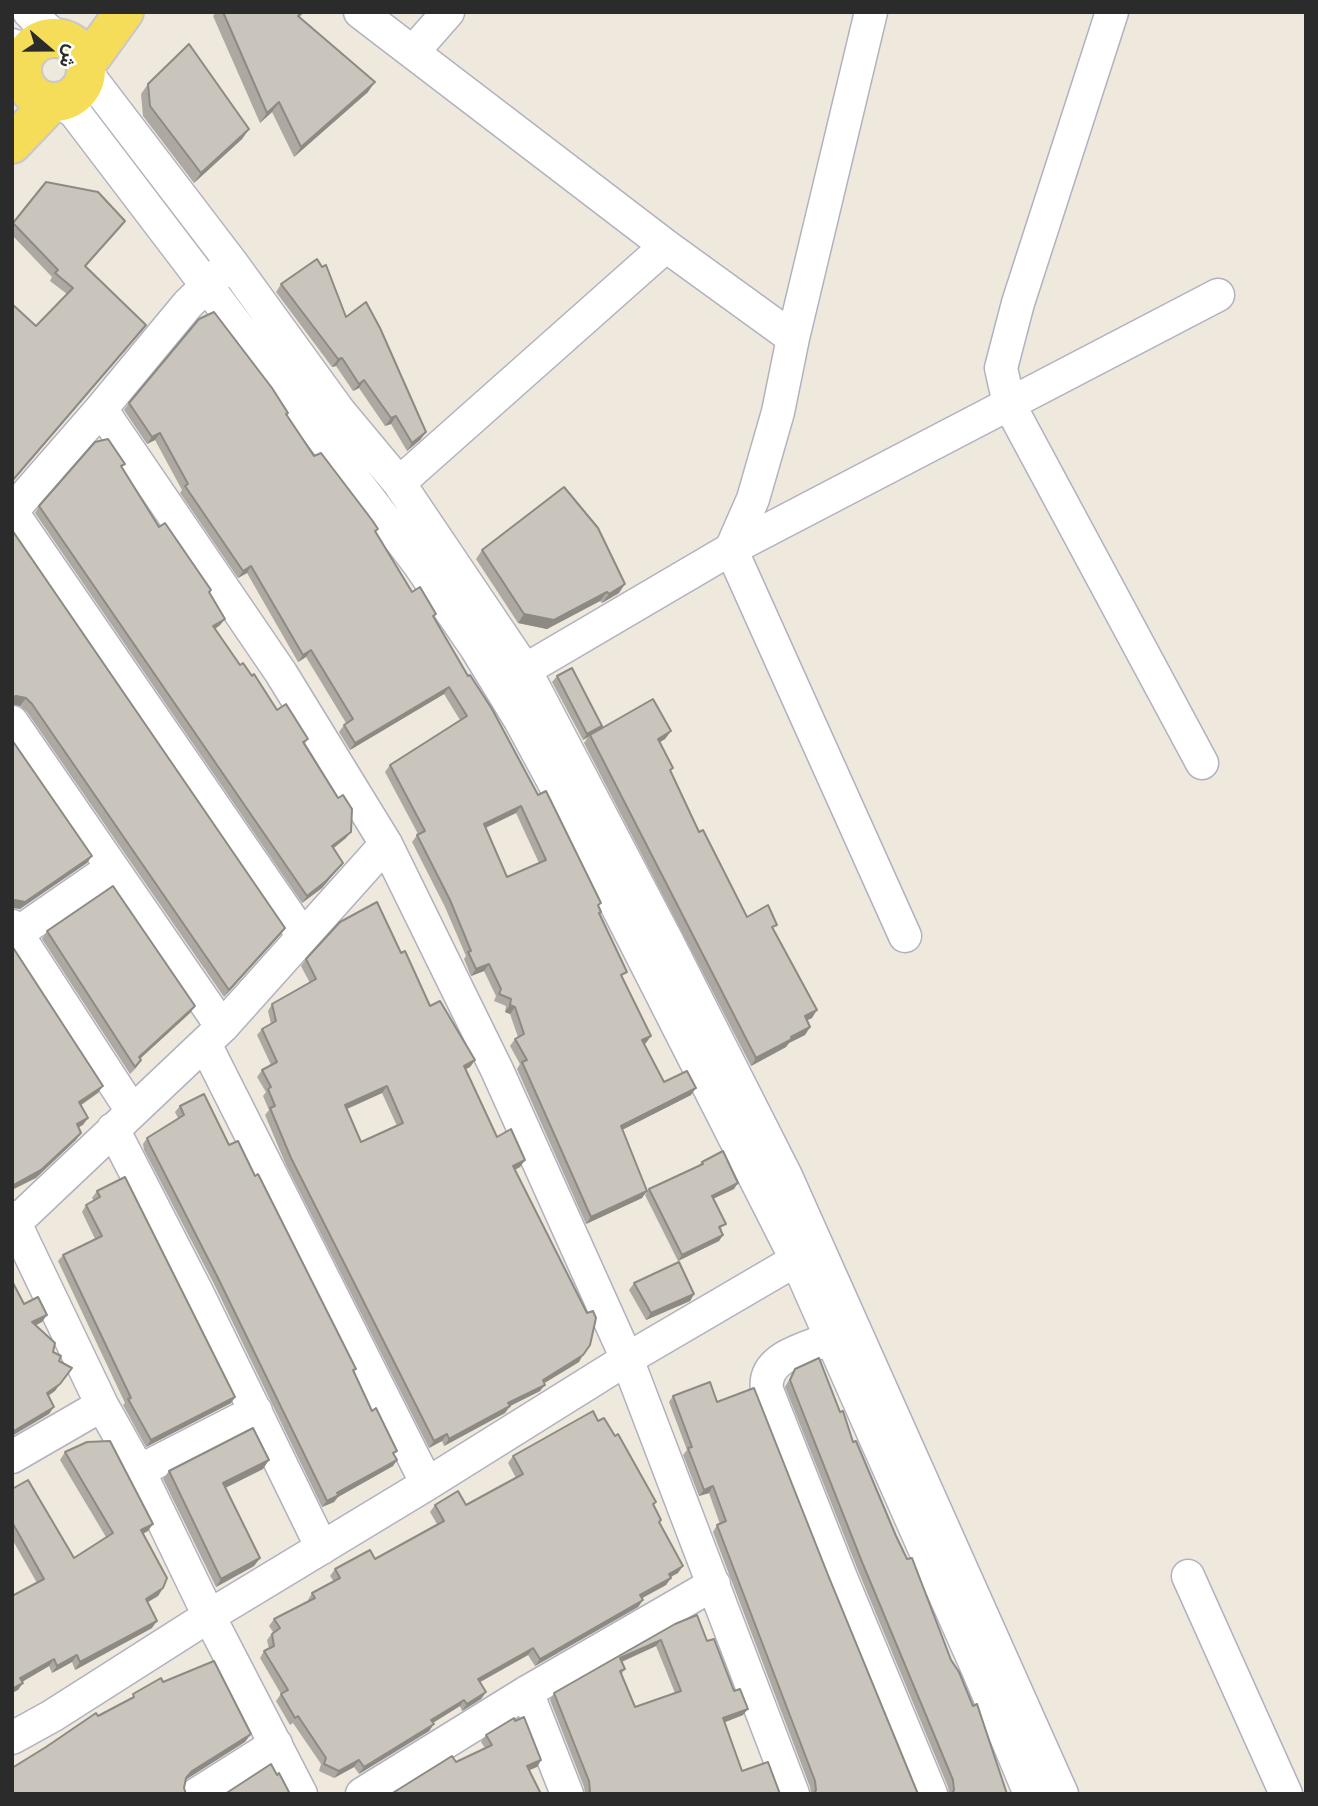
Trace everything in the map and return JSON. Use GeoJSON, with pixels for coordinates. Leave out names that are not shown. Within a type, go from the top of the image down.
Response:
{"type":"FeatureCollection","features":[{"type":"Feature","properties":{"kind":"main road"},"geometry":{"type":"LineString","coordinates":[[12,144],[31,80],[29,50],[46,39],[75,45],[93,55],[124,12]]}},
{"type":"Feature","properties":{"kind":"main road"},"geometry":{"type":"LineString","coordinates":[[31,80],[71,97],[84,82],[75,45]]}},
{"type":"Feature","properties":{"kind":"street"},"geometry":{"type":"LineString","coordinates":[[29,12],[75,45],[339,411],[399,483],[525,670],[786,1175],[831,1338],[978,1670],[1020,1791]]}},
{"type":"Feature","properties":{"kind":"street"},"geometry":{"type":"LineString","coordinates":[[359,12],[666,246],[793,338]]}},
{"type":"Feature","properties":{"kind":"street"},"geometry":{"type":"LineString","coordinates":[[413,52],[448,12]]}},
{"type":"Feature","properties":{"kind":"street"},"geometry":{"type":"LineString","coordinates":[[871,12],[793,338],[778,412],[765,461],[732,549],[905,936]]}},
{"type":"Feature","properties":{"kind":"street"},"geometry":{"type":"LineString","coordinates":[[1112,12],[1000,368],[1009,404],[1202,763]]}},
{"type":"Feature","properties":{"kind":"street"},"geometry":{"type":"LineString","coordinates":[[31,80],[76,114],[208,285],[418,563],[514,710],[807,1253],[1062,1794]]}},
{"type":"Feature","properties":{"kind":"street"},"geometry":{"type":"LineString","coordinates":[[399,483],[666,246]]}},
{"type":"Feature","properties":{"kind":"street"},"geometry":{"type":"LineString","coordinates":[[231,262],[188,304],[12,511],[303,936]]}},
{"type":"Feature","properties":{"kind":"street"},"geometry":{"type":"LineString","coordinates":[[525,670],[732,549],[1217,295]]}},
{"type":"Feature","properties":{"kind":"street"},"geometry":{"type":"LineString","coordinates":[[101,409],[281,673],[386,844],[497,1070],[627,1359],[793,1794]]}},
{"type":"Feature","properties":{"kind":"street"},"geometry":{"type":"LineString","coordinates":[[12,722],[112,868],[214,1035],[427,1484]]}},
{"type":"Feature","properties":{"kind":"street"},"geometry":{"type":"LineString","coordinates":[[301,1794],[209,1616],[139,1471],[102,1405],[14,1220],[214,1035],[386,844]]}},
{"type":"Feature","properties":{"kind":"street"},"geometry":{"type":"LineString","coordinates":[[112,868],[14,932],[123,1120],[322,1548]]}},
{"type":"Feature","properties":{"kind":"street"},"geometry":{"type":"LineString","coordinates":[[12,1738],[52,1716],[209,1616],[627,1359],[807,1253]]}},
{"type":"Feature","properties":{"kind":"street"},"geometry":{"type":"LineString","coordinates":[[831,1338],[776,1362],[769,1370],[767,1390],[931,1794]]}},
{"type":"Feature","properties":{"kind":"street"},"geometry":{"type":"LineString","coordinates":[[12,1457],[102,1405]]}},
{"type":"Feature","properties":{"kind":"street"},"geometry":{"type":"LineString","coordinates":[[139,1471],[256,1411]]}},
{"type":"Feature","properties":{"kind":"street"},"geometry":{"type":"LineString","coordinates":[[1188,1576],[1286,1794]]}},
{"type":"Feature","properties":{"kind":"street"},"geometry":{"type":"LineString","coordinates":[[362,1794],[527,1692],[714,1584]]}},
{"type":"Feature","properties":{"kind":"street"},"geometry":{"type":"LineString","coordinates":[[527,1692],[568,1794]]}},
{"type":"Feature","properties":{"kind":"street"},"geometry":{"type":"LineString","coordinates":[[197,1794],[276,1744]]}},
{"type":"Feature","properties":{"kind":"building"},"geometry":{"type":"Polygon","coordinates":[[[223,12],[302,12],[298,16],[375,82],[301,147],[279,102],[267,113],[223,12]]]}},
{"type":"Feature","properties":{"kind":"building"},"geometry":{"type":"Polygon","coordinates":[[[189,44],[249,129],[201,173],[150,106],[148,84],[189,44]]]}},
{"type":"Feature","properties":{"kind":"building"},"geometry":{"type":"Polygon","coordinates":[[[46,182],[98,192],[125,221],[85,266],[146,325],[12,481],[12,304],[36,326],[73,288],[55,273],[58,270],[13,223],[46,182]]]}},
{"type":"Feature","properties":{"kind":"building"},"geometry":{"type":"Polygon","coordinates":[[[317,259],[322,267],[326,265],[346,317],[366,302],[380,328],[426,432],[412,443],[396,416],[391,418],[364,380],[359,384],[342,358],[338,359],[281,284],[317,259]]]}},
{"type":"Feature","properties":{"kind":"building"},"geometry":{"type":"Polygon","coordinates":[[[214,312],[272,388],[314,456],[321,453],[372,520],[378,529],[375,531],[412,592],[420,587],[436,614],[433,616],[468,676],[470,675],[492,709],[538,795],[546,791],[601,903],[598,905],[601,912],[599,913],[627,972],[621,975],[651,1036],[642,1040],[664,1082],[687,1071],[696,1088],[621,1126],[647,1191],[591,1217],[522,1062],[527,1060],[515,1039],[524,1034],[515,1007],[510,1005],[511,999],[499,994],[501,989],[489,964],[476,969],[450,900],[417,835],[425,831],[390,765],[467,716],[449,687],[355,743],[344,725],[353,719],[311,650],[303,655],[251,566],[243,571],[185,486],[188,484],[160,433],[152,437],[129,403],[199,319],[214,312]],[[521,806],[484,824],[507,877],[546,860],[521,806]]]}},
{"type":"Feature","properties":{"kind":"building"},"geometry":{"type":"Polygon","coordinates":[[[108,439],[125,464],[121,466],[159,527],[165,523],[211,590],[209,592],[225,619],[213,626],[240,665],[243,663],[252,676],[254,674],[277,710],[286,704],[308,739],[303,742],[338,798],[343,795],[352,809],[351,832],[332,846],[343,863],[307,896],[39,506],[95,442],[108,439]]]}},
{"type":"Feature","properties":{"kind":"building"},"geometry":{"type":"Polygon","coordinates":[[[564,487],[598,528],[625,584],[554,620],[524,614],[482,550],[564,487]]]}},
{"type":"Feature","properties":{"kind":"building"},"geometry":{"type":"Polygon","coordinates":[[[12,530],[285,928],[229,990],[32,704],[26,698],[12,698],[12,530]]]}},
{"type":"Feature","properties":{"kind":"building"},"geometry":{"type":"Polygon","coordinates":[[[572,668],[602,726],[587,734],[557,676],[572,668]]]}},
{"type":"Feature","properties":{"kind":"building"},"geometry":{"type":"Polygon","coordinates":[[[653,699],[671,731],[658,739],[699,832],[703,830],[747,917],[768,905],[777,925],[772,927],[817,1010],[805,1016],[810,1027],[756,1058],[590,735],[653,699]]]}},
{"type":"Feature","properties":{"kind":"building"},"geometry":{"type":"Polygon","coordinates":[[[12,740],[92,856],[25,902],[12,902],[12,740]]]}},
{"type":"Feature","properties":{"kind":"building"},"geometry":{"type":"Polygon","coordinates":[[[113,886],[195,1006],[139,1057],[141,1060],[135,1067],[47,931],[113,886]]]}},
{"type":"Feature","properties":{"kind":"building"},"geometry":{"type":"Polygon","coordinates":[[[377,902],[401,953],[405,951],[430,1006],[440,1001],[475,1060],[464,1066],[497,1137],[511,1129],[525,1160],[513,1166],[587,1313],[593,1311],[596,1318],[590,1345],[583,1355],[543,1380],[545,1385],[508,1403],[510,1406],[449,1439],[447,1434],[434,1441],[291,1158],[270,1108],[275,1106],[268,1089],[271,1087],[262,1070],[277,1062],[262,1029],[276,1021],[272,1004],[316,979],[306,959],[340,922],[377,902]],[[387,1086],[345,1105],[361,1142],[403,1123],[387,1086]]]}},
{"type":"Feature","properties":{"kind":"building"},"geometry":{"type":"Polygon","coordinates":[[[12,946],[103,1086],[79,1102],[88,1118],[77,1124],[81,1133],[41,1170],[12,1186],[12,946]]]}},
{"type":"Feature","properties":{"kind":"building"},"geometry":{"type":"Polygon","coordinates":[[[204,1094],[229,1145],[238,1141],[255,1176],[258,1174],[356,1369],[353,1370],[372,1411],[376,1408],[397,1451],[393,1453],[397,1460],[327,1501],[147,1138],[184,1115],[180,1106],[204,1094]]]}},
{"type":"Feature","properties":{"kind":"building"},"geometry":{"type":"Polygon","coordinates":[[[723,1151],[738,1183],[712,1196],[726,1224],[719,1227],[723,1235],[682,1255],[649,1189],[703,1164],[702,1162],[723,1151]]]}},
{"type":"Feature","properties":{"kind":"building"},"geometry":{"type":"Polygon","coordinates":[[[125,1177],[235,1397],[151,1440],[128,1399],[131,1398],[63,1255],[102,1236],[86,1205],[100,1197],[97,1191],[125,1177]]]}},
{"type":"Feature","properties":{"kind":"building"},"geometry":{"type":"Polygon","coordinates":[[[679,1262],[694,1294],[651,1313],[634,1283],[679,1262]]]}},
{"type":"Feature","properties":{"kind":"building"},"geometry":{"type":"Polygon","coordinates":[[[12,1281],[24,1304],[38,1297],[47,1315],[32,1322],[55,1343],[53,1352],[61,1356],[59,1361],[72,1368],[60,1384],[47,1393],[54,1407],[12,1432],[12,1281]]]}},
{"type":"Feature","properties":{"kind":"building"},"geometry":{"type":"Polygon","coordinates":[[[819,1358],[840,1412],[843,1411],[853,1442],[856,1441],[896,1536],[907,1559],[912,1558],[951,1660],[973,1706],[977,1704],[1007,1794],[952,1794],[953,1780],[790,1380],[795,1369],[819,1358]]]}},
{"type":"Feature","properties":{"kind":"building"},"geometry":{"type":"Polygon","coordinates":[[[710,1382],[717,1402],[754,1388],[918,1794],[814,1794],[815,1781],[717,1525],[726,1521],[713,1486],[704,1490],[673,1396],[710,1382]]]}},
{"type":"Feature","properties":{"kind":"building"},"geometry":{"type":"Polygon","coordinates":[[[593,1411],[598,1421],[604,1418],[615,1436],[618,1434],[656,1502],[653,1504],[661,1520],[659,1522],[683,1566],[669,1574],[671,1578],[640,1595],[643,1600],[540,1659],[533,1648],[478,1679],[486,1692],[467,1704],[464,1700],[431,1720],[434,1724],[364,1767],[359,1760],[339,1771],[324,1764],[326,1758],[298,1716],[295,1718],[281,1694],[288,1690],[264,1651],[274,1646],[272,1634],[280,1628],[274,1619],[315,1598],[312,1593],[340,1578],[335,1569],[370,1550],[375,1559],[444,1521],[435,1505],[458,1491],[466,1505],[523,1474],[513,1456],[593,1411]]]}},
{"type":"Feature","properties":{"kind":"building"},"geometry":{"type":"Polygon","coordinates":[[[253,1428],[269,1460],[223,1483],[260,1558],[221,1579],[169,1471],[253,1428]]]}},
{"type":"Feature","properties":{"kind":"building"},"geometry":{"type":"Polygon","coordinates":[[[110,1441],[153,1524],[141,1530],[167,1578],[163,1588],[146,1599],[157,1621],[80,1662],[77,1655],[57,1666],[54,1659],[20,1678],[23,1683],[12,1689],[12,1596],[44,1579],[12,1522],[12,1489],[28,1480],[74,1558],[113,1533],[65,1452],[87,1442],[110,1441]]]}},
{"type":"Feature","properties":{"kind":"building"},"geometry":{"type":"Polygon","coordinates":[[[697,1615],[707,1641],[714,1639],[734,1691],[740,1689],[748,1709],[723,1718],[742,1771],[768,1762],[780,1794],[588,1794],[589,1781],[554,1693],[675,1624],[697,1615]],[[661,1640],[620,1658],[625,1669],[620,1671],[635,1707],[681,1691],[661,1640]]]}},
{"type":"Feature","properties":{"kind":"building"},"geometry":{"type":"Polygon","coordinates":[[[214,1661],[251,1734],[192,1771],[186,1778],[186,1794],[12,1794],[12,1768],[96,1713],[98,1716],[134,1697],[133,1694],[161,1678],[163,1682],[214,1661]]]}},
{"type":"Feature","properties":{"kind":"building"},"geometry":{"type":"Polygon","coordinates":[[[524,1717],[541,1760],[527,1766],[541,1794],[391,1794],[452,1756],[456,1762],[492,1745],[486,1735],[514,1718],[515,1721],[524,1717]]]}},
{"type":"Feature","properties":{"kind":"building"},"geometry":{"type":"Polygon","coordinates":[[[271,1764],[290,1794],[225,1794],[271,1764]]]}}]}
